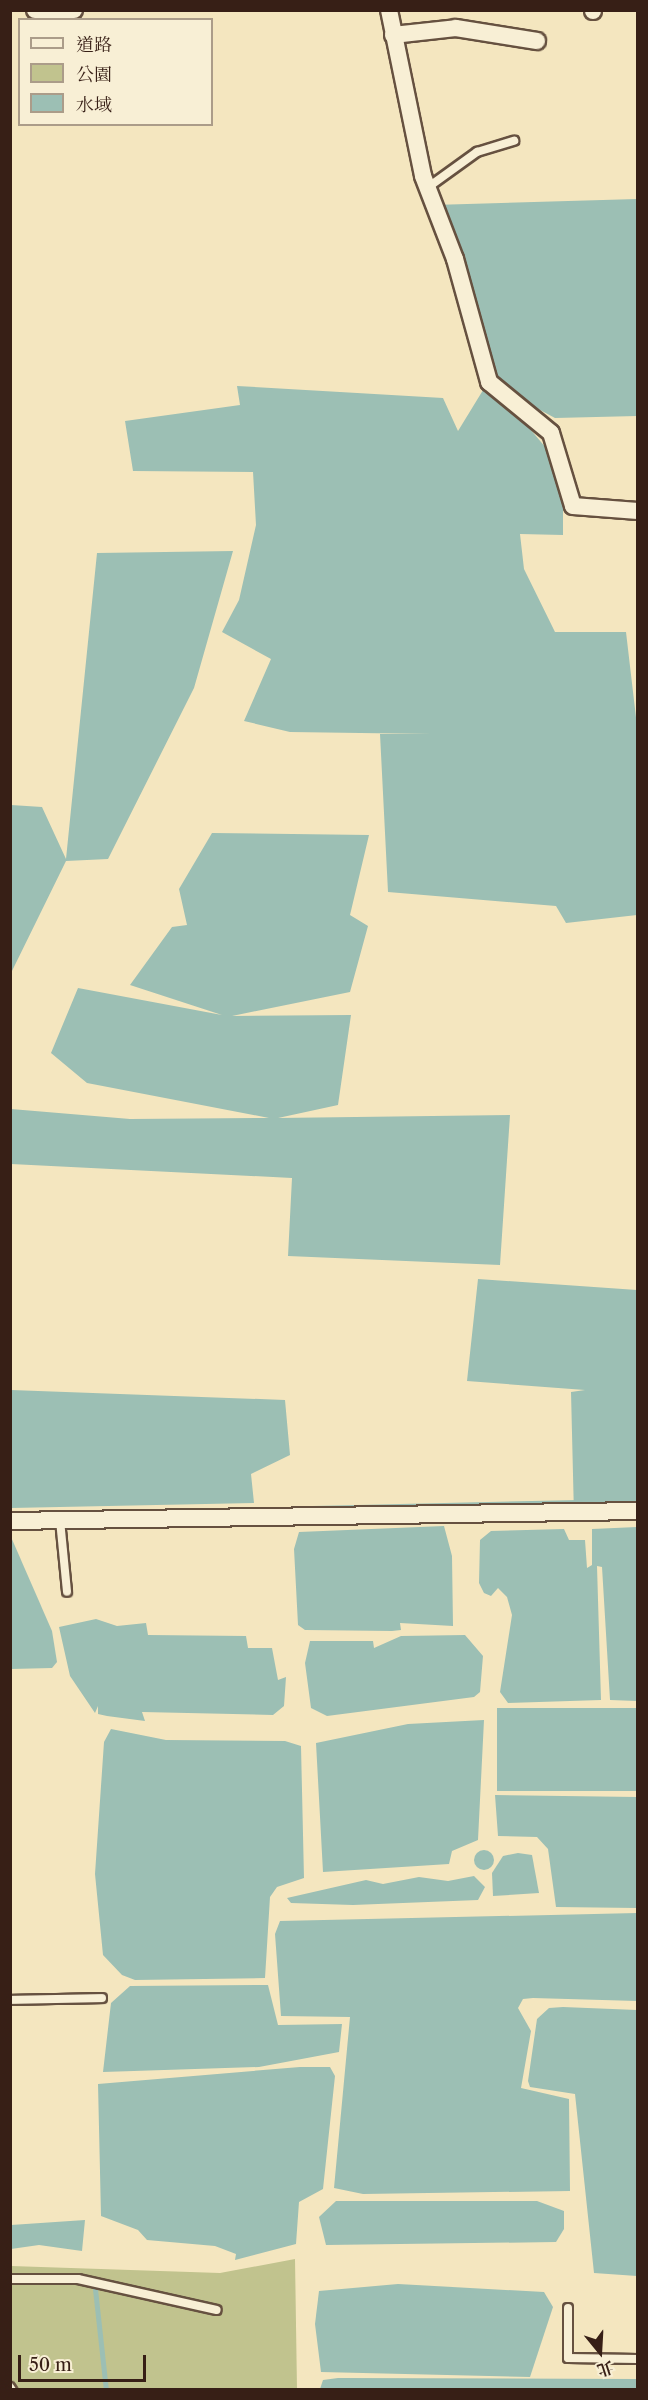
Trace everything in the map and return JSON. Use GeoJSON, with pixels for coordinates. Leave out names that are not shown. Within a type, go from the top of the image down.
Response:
{"type":"FeatureCollection","features":[{"type":"Feature","properties":{"kind":"street"},"geometry":{"type":"LineString","coordinates":[[34,10],[74,10]]}},
{"type":"Feature","properties":{"kind":"street"},"geometry":{"type":"LineString","coordinates":[[389,10],[399,69],[427,188],[454,259],[492,387],[551,433],[573,506],[586,511],[638,511]]}},
{"type":"Feature","properties":{"kind":"street"},"geometry":{"type":"LineString","coordinates":[[393,35],[456,28],[537,41]]}},
{"type":"Feature","properties":{"kind":"street"},"geometry":{"type":"LineString","coordinates":[[10,1521],[638,1511]]}},
{"type":"Feature","properties":{"kind":"lane"},"geometry":{"type":"LineString","coordinates":[[427,188],[477,152],[514,141]]}},
{"type":"Feature","properties":{"kind":"lane"},"geometry":{"type":"LineString","coordinates":[[60,1520],[67,1592]]}},
{"type":"Feature","properties":{"kind":"lane"},"geometry":{"type":"LineString","coordinates":[[10,2000],[102,1998]]}},
{"type":"Feature","properties":{"kind":"lane"},"geometry":{"type":"LineString","coordinates":[[10,2279],[78,2279],[217,2310]]}},
{"type":"Feature","properties":{"kind":"lane"},"geometry":{"type":"LineString","coordinates":[[568,2308],[568,2358],[638,2359]]}},
{"type":"Feature","properties":{"kind":"green space"},"geometry":{"type":"Polygon","coordinates":[[[295,2259],[297,2389],[11,2390],[11,2266],[220,2273],[295,2259]]]}},
{"type":"Feature","properties":{"kind":"water"},"geometry":{"type":"Polygon","coordinates":[[[637,199],[637,416],[555,418],[492,384],[563,468],[563,535],[520,534],[524,569],[555,632],[626,632],[637,726],[637,915],[566,923],[556,906],[388,892],[380,734],[431,734],[290,732],[244,721],[271,659],[222,632],[239,600],[256,525],[253,472],[133,471],[125,421],[240,405],[237,386],[443,398],[458,431],[488,382],[433,205],[637,199]]]}},
{"type":"Feature","properties":{"kind":"water"},"geometry":{"type":"Polygon","coordinates":[[[233,551],[194,688],[108,859],[66,861],[11,973],[11,805],[42,807],[66,859],[97,553],[233,551]]]}},
{"type":"Feature","properties":{"kind":"water"},"geometry":{"type":"Polygon","coordinates":[[[212,833],[369,835],[350,915],[368,926],[350,992],[232,1016],[351,1015],[338,1105],[278,1118],[510,1115],[500,1265],[288,1256],[292,1178],[11,1164],[11,1109],[130,1119],[269,1118],[87,1083],[51,1053],[78,988],[222,1015],[130,985],[172,927],[187,925],[179,889],[212,833]]]}},
{"type":"Feature","properties":{"kind":"water"},"geometry":{"type":"Polygon","coordinates":[[[478,1279],[637,1290],[637,1514],[574,1516],[571,1392],[585,1390],[467,1381],[478,1279]]]}},
{"type":"Feature","properties":{"kind":"water"},"geometry":{"type":"Polygon","coordinates":[[[11,1390],[285,1400],[290,1455],[251,1474],[254,1503],[11,1508],[11,1390]]]}},
{"type":"Feature","properties":{"kind":"water"},"geometry":{"type":"Polygon","coordinates":[[[444,1526],[452,1556],[453,1626],[400,1623],[401,1630],[392,1631],[305,1630],[298,1625],[294,1549],[299,1532],[444,1526]]]}},
{"type":"Feature","properties":{"kind":"water"},"geometry":{"type":"Polygon","coordinates":[[[637,1527],[637,1701],[610,1700],[602,1567],[597,1566],[601,1700],[508,1703],[500,1692],[512,1615],[507,1597],[498,1588],[491,1596],[484,1593],[479,1583],[480,1540],[491,1531],[564,1529],[569,1540],[585,1540],[587,1568],[592,1565],[592,1529],[637,1527]]]}},
{"type":"Feature","properties":{"kind":"water"},"geometry":{"type":"Polygon","coordinates":[[[11,1537],[52,1631],[57,1662],[52,1668],[11,1669],[11,1537]]]}},
{"type":"Feature","properties":{"kind":"water"},"geometry":{"type":"Polygon","coordinates":[[[96,1619],[117,1626],[146,1623],[148,1635],[246,1636],[248,1648],[272,1648],[278,1680],[286,1677],[284,1706],[273,1715],[142,1712],[145,1721],[98,1714],[98,1706],[95,1713],[70,1676],[59,1627],[96,1619]]]}},
{"type":"Feature","properties":{"kind":"water"},"geometry":{"type":"Polygon","coordinates":[[[465,1635],[483,1656],[480,1692],[474,1697],[327,1716],[311,1708],[305,1663],[310,1641],[373,1641],[374,1648],[401,1636],[465,1635]]]}},
{"type":"Feature","properties":{"kind":"water"},"geometry":{"type":"Polygon","coordinates":[[[497,1708],[637,1708],[637,1791],[497,1791],[497,1708]]]}},
{"type":"Feature","properties":{"kind":"water"},"geometry":{"type":"Polygon","coordinates":[[[484,1720],[478,1840],[452,1851],[449,1864],[323,1872],[316,1743],[408,1724],[484,1720]]]}},
{"type":"Feature","properties":{"kind":"water"},"geometry":{"type":"Polygon","coordinates":[[[111,1729],[166,1740],[285,1741],[301,1746],[304,1878],[277,1887],[270,1897],[265,1978],[135,1980],[122,1975],[103,1955],[95,1874],[104,1742],[111,1729]]]}},
{"type":"Feature","properties":{"kind":"water"},"geometry":{"type":"Polygon","coordinates":[[[495,1795],[637,1797],[637,1908],[556,1907],[548,1849],[537,1837],[498,1836],[495,1795]]]}},
{"type":"Feature","properties":{"kind":"water"},"geometry":{"type":"Polygon","coordinates":[[[484,1850],[491,1853],[494,1860],[491,1867],[484,1870],[477,1867],[474,1860],[477,1853],[484,1850]]]}},
{"type":"Feature","properties":{"kind":"water"},"geometry":{"type":"Polygon","coordinates":[[[518,1853],[532,1855],[539,1893],[493,1896],[492,1873],[503,1856],[518,1853]]]}},
{"type":"Feature","properties":{"kind":"water"},"geometry":{"type":"Polygon","coordinates":[[[474,1876],[485,1887],[478,1900],[353,1905],[291,1903],[287,1898],[366,1880],[383,1884],[419,1877],[448,1881],[474,1876]]]}},
{"type":"Feature","properties":{"kind":"water"},"geometry":{"type":"Polygon","coordinates":[[[637,1913],[637,2001],[533,1998],[523,1999],[518,2008],[531,2031],[521,2088],[569,2099],[570,2191],[363,2194],[334,2188],[350,2017],[281,2016],[275,1934],[280,1921],[637,1913]]]}},
{"type":"Feature","properties":{"kind":"water"},"geometry":{"type":"Polygon","coordinates":[[[268,1985],[278,2025],[342,2024],[339,2052],[259,2067],[103,2072],[111,2003],[130,1986],[268,1985]]]}},
{"type":"Feature","properties":{"kind":"water"},"geometry":{"type":"Polygon","coordinates":[[[549,2008],[637,2010],[637,2276],[594,2273],[575,2094],[530,2087],[528,2081],[537,2019],[549,2008]]]}},
{"type":"Feature","properties":{"kind":"water"},"geometry":{"type":"Polygon","coordinates":[[[300,2067],[330,2067],[335,2076],[323,2189],[299,2202],[296,2244],[235,2260],[236,2254],[215,2246],[147,2240],[138,2230],[101,2216],[98,2084],[300,2067]]]}},
{"type":"Feature","properties":{"kind":"water"},"geometry":{"type":"Polygon","coordinates":[[[336,2201],[537,2201],[564,2211],[564,2229],[556,2242],[326,2245],[319,2217],[336,2201]]]}},
{"type":"Feature","properties":{"kind":"water"},"geometry":{"type":"Polygon","coordinates":[[[85,2220],[82,2251],[39,2245],[11,2249],[11,2225],[85,2220]]]}},
{"type":"Feature","properties":{"kind":"water"},"geometry":{"type":"Polygon","coordinates":[[[398,2284],[544,2292],[553,2307],[530,2377],[321,2372],[315,2324],[319,2291],[398,2284]]]}},
{"type":"Feature","properties":{"kind":"water"},"geometry":{"type":"Polygon","coordinates":[[[338,2378],[637,2379],[638,2389],[320,2389],[323,2380],[338,2378]]]}},
{"type":"Feature","properties":{"kind":"waterway"},"geometry":{"type":"LineString","coordinates":[[312,1508],[579,1502]]}},
{"type":"Feature","properties":{"kind":"waterway"},"geometry":{"type":"LineString","coordinates":[[95,2289],[106,2390]]}}]}
